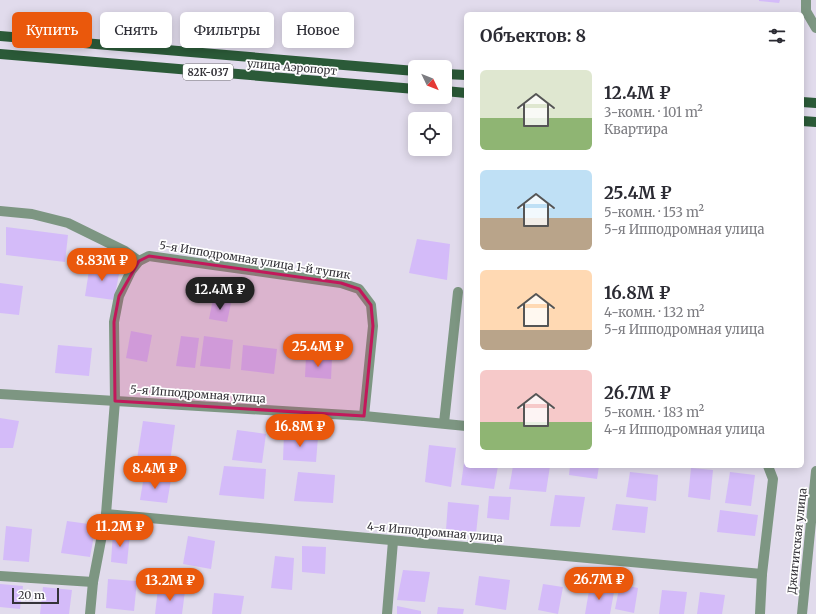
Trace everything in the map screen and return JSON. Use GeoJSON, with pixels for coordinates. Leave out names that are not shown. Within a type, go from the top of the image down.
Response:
{"type":"FeatureCollection","features":[{"type":"Feature","properties":{"kind":"main road","name":"улица Аэропорт"},"geometry":{"type":"LineString","coordinates":[[0,36],[408,70]]}},
{"type":"Feature","properties":{"kind":"main road","name":"улица Аэропорт"},"geometry":{"type":"LineString","coordinates":[[0,54],[408,88]]}},
{"type":"Feature","properties":{"kind":"main road"},"geometry":{"type":"LineString","coordinates":[[452,74],[464,75]]}},
{"type":"Feature","properties":{"kind":"main road"},"geometry":{"type":"LineString","coordinates":[[452,92],[464,93]]}},
{"type":"Feature","properties":{"kind":"main road"},"geometry":{"type":"LineString","coordinates":[[804,102],[816,103]]}},
{"type":"Feature","properties":{"kind":"main road"},"geometry":{"type":"LineString","coordinates":[[804,121],[816,122]]}},
{"type":"Feature","properties":{"kind":"street"},"geometry":{"type":"LineString","coordinates":[[806,0],[806,11],[816,28]]}},
{"type":"Feature","properties":{"kind":"street"},"geometry":{"type":"LineString","coordinates":[[0,211],[32,214],[68,223],[125,251],[139,261],[131,271],[119,296],[114,322],[115,401],[106,514],[93,582],[90,614]]}},
{"type":"Feature","properties":{"kind":"street","name":"5-я Ипподромная улица 1-й тупик"},"geometry":{"type":"LineString","coordinates":[[139,261],[149,256],[341,283],[359,289],[371,305],[373,326],[364,416]]}},
{"type":"Feature","properties":{"kind":"street"},"geometry":{"type":"LineString","coordinates":[[444,423],[458,292]]}},
{"type":"Feature","properties":{"kind":"street","name":"5-я Ипподромная улица"},"geometry":{"type":"LineString","coordinates":[[0,394],[364,416],[464,426]]}},
{"type":"Feature","properties":{"kind":"street"},"geometry":{"type":"LineString","coordinates":[[760,614],[762,574],[773,479],[769,468]]}},
{"type":"Feature","properties":{"kind":"street","name":"Джигитская улица"},"geometry":{"type":"LineString","coordinates":[[802,614],[816,471]]}},
{"type":"Feature","properties":{"kind":"street","name":"4-я Ипподромная улица"},"geometry":{"type":"LineString","coordinates":[[106,514],[762,574]]}},
{"type":"Feature","properties":{"kind":"street"},"geometry":{"type":"LineString","coordinates":[[387,614],[393,540]]}},
{"type":"Feature","properties":{"kind":"street"},"geometry":{"type":"LineString","coordinates":[[0,576],[93,582]]}},
{"type":"Feature","properties":{"kind":"highlighted area"},"geometry":{"type":"Polygon","coordinates":[[[149,256],[341,283],[359,289],[371,305],[373,326],[364,416],[115,401],[114,322],[119,296],[139,261],[149,256]]]}},
{"type":"Feature","properties":{"kind":"building"},"geometry":{"type":"Polygon","coordinates":[[[759,0],[780,0],[779,3],[759,0]]]}},
{"type":"Feature","properties":{"kind":"building"},"geometry":{"type":"Polygon","coordinates":[[[6,227],[68,235],[65,262],[6,255],[6,227]]]}},
{"type":"Feature","properties":{"kind":"building"},"geometry":{"type":"Polygon","coordinates":[[[417,239],[450,244],[447,280],[409,273],[417,239]]]}},
{"type":"Feature","properties":{"kind":"building"},"geometry":{"type":"Polygon","coordinates":[[[90,264],[120,269],[114,300],[85,296],[90,264]]]}},
{"type":"Feature","properties":{"kind":"building"},"geometry":{"type":"Polygon","coordinates":[[[0,283],[23,286],[19,315],[0,313],[0,283]]]}},
{"type":"Feature","properties":{"kind":"building"},"geometry":{"type":"Polygon","coordinates":[[[213,299],[231,303],[227,322],[209,319],[213,299]]]}},
{"type":"Feature","properties":{"kind":"building"},"geometry":{"type":"Polygon","coordinates":[[[131,331],[152,335],[147,362],[126,358],[131,331]]]}},
{"type":"Feature","properties":{"kind":"building"},"geometry":{"type":"Polygon","coordinates":[[[181,336],[199,338],[195,368],[176,366],[181,336]]]}},
{"type":"Feature","properties":{"kind":"building"},"geometry":{"type":"Polygon","coordinates":[[[204,336],[233,340],[230,369],[200,366],[204,336]]]}},
{"type":"Feature","properties":{"kind":"building"},"geometry":{"type":"Polygon","coordinates":[[[58,345],[92,348],[89,376],[55,373],[58,345]]]}},
{"type":"Feature","properties":{"kind":"building"},"geometry":{"type":"Polygon","coordinates":[[[243,345],[277,349],[274,374],[241,370],[243,345]]]}},
{"type":"Feature","properties":{"kind":"building"},"geometry":{"type":"Polygon","coordinates":[[[306,356],[332,358],[331,379],[305,377],[306,356]]]}},
{"type":"Feature","properties":{"kind":"building"},"geometry":{"type":"Polygon","coordinates":[[[0,418],[19,421],[13,448],[0,448],[0,418]]]}},
{"type":"Feature","properties":{"kind":"building"},"geometry":{"type":"Polygon","coordinates":[[[143,421],[175,425],[170,462],[137,459],[143,421]]]}},
{"type":"Feature","properties":{"kind":"building"},"geometry":{"type":"Polygon","coordinates":[[[237,430],[266,434],[262,463],[232,460],[237,430]]]}},
{"type":"Feature","properties":{"kind":"building"},"geometry":{"type":"Polygon","coordinates":[[[284,433],[318,437],[316,462],[283,460],[284,433]]]}},
{"type":"Feature","properties":{"kind":"building"},"geometry":{"type":"Polygon","coordinates":[[[429,445],[456,448],[451,487],[425,482],[429,445]]]}},
{"type":"Feature","properties":{"kind":"building"},"geometry":{"type":"Polygon","coordinates":[[[464,462],[464,468],[498,468],[494,489],[461,485],[464,462]]]}},
{"type":"Feature","properties":{"kind":"building"},"geometry":{"type":"Polygon","coordinates":[[[224,466],[266,469],[264,499],[219,495],[224,466]]]}},
{"type":"Feature","properties":{"kind":"building"},"geometry":{"type":"Polygon","coordinates":[[[513,468],[550,468],[546,492],[509,489],[513,468]]]}},
{"type":"Feature","properties":{"kind":"building"},"geometry":{"type":"Polygon","coordinates":[[[570,468],[599,468],[597,479],[569,475],[570,468]]]}},
{"type":"Feature","properties":{"kind":"building"},"geometry":{"type":"Polygon","coordinates":[[[691,468],[713,470],[710,500],[688,497],[691,468]]]}},
{"type":"Feature","properties":{"kind":"building"},"geometry":{"type":"Polygon","coordinates":[[[298,472],[335,475],[333,503],[294,501],[298,472]]]}},
{"type":"Feature","properties":{"kind":"building"},"geometry":{"type":"Polygon","coordinates":[[[630,472],[658,475],[656,501],[626,497],[630,472]]]}},
{"type":"Feature","properties":{"kind":"building"},"geometry":{"type":"Polygon","coordinates":[[[730,472],[755,475],[751,506],[725,503],[730,472]]]}},
{"type":"Feature","properties":{"kind":"building"},"geometry":{"type":"Polygon","coordinates":[[[144,476],[171,480],[167,503],[140,500],[144,476]]]}},
{"type":"Feature","properties":{"kind":"building"},"geometry":{"type":"Polygon","coordinates":[[[555,495],[585,497],[580,527],[550,526],[555,495]]]}},
{"type":"Feature","properties":{"kind":"building"},"geometry":{"type":"Polygon","coordinates":[[[489,496],[511,497],[509,520],[487,518],[489,496]]]}},
{"type":"Feature","properties":{"kind":"building"},"geometry":{"type":"Polygon","coordinates":[[[448,502],[479,505],[476,534],[446,530],[448,502]]]}},
{"type":"Feature","properties":{"kind":"building"},"geometry":{"type":"Polygon","coordinates":[[[616,504],[648,507],[645,533],[612,530],[616,504]]]}},
{"type":"Feature","properties":{"kind":"building"},"geometry":{"type":"Polygon","coordinates":[[[720,510],[758,515],[755,536],[717,532],[720,510]]]}},
{"type":"Feature","properties":{"kind":"building"},"geometry":{"type":"Polygon","coordinates":[[[67,521],[96,525],[90,557],[61,553],[67,521]]]}},
{"type":"Feature","properties":{"kind":"building"},"geometry":{"type":"Polygon","coordinates":[[[6,526],[32,529],[29,562],[3,560],[6,526]]]}},
{"type":"Feature","properties":{"kind":"building"},"geometry":{"type":"Polygon","coordinates":[[[113,532],[130,533],[127,564],[111,562],[113,532]]]}},
{"type":"Feature","properties":{"kind":"building"},"geometry":{"type":"Polygon","coordinates":[[[188,536],[215,541],[211,569],[183,564],[188,536]]]}},
{"type":"Feature","properties":{"kind":"building"},"geometry":{"type":"Polygon","coordinates":[[[302,546],[326,547],[325,574],[302,572],[302,546]]]}},
{"type":"Feature","properties":{"kind":"building"},"geometry":{"type":"Polygon","coordinates":[[[275,556],[294,558],[292,590],[271,588],[275,556]]]}},
{"type":"Feature","properties":{"kind":"building"},"geometry":{"type":"Polygon","coordinates":[[[403,570],[430,572],[425,602],[397,600],[403,570]]]}},
{"type":"Feature","properties":{"kind":"building"},"geometry":{"type":"Polygon","coordinates":[[[479,576],[510,580],[506,610],[475,605],[479,576]]]}},
{"type":"Feature","properties":{"kind":"building"},"geometry":{"type":"Polygon","coordinates":[[[108,579],[137,581],[134,611],[106,608],[108,579]]]}},
{"type":"Feature","properties":{"kind":"building"},"geometry":{"type":"Polygon","coordinates":[[[0,584],[23,586],[20,609],[0,607],[0,584]]]}},
{"type":"Feature","properties":{"kind":"building"},"geometry":{"type":"Polygon","coordinates":[[[543,584],[563,587],[558,614],[538,610],[543,584]]]}},
{"type":"Feature","properties":{"kind":"building"},"geometry":{"type":"Polygon","coordinates":[[[620,584],[638,588],[634,613],[615,609],[620,584]]]}},
{"type":"Feature","properties":{"kind":"building"},"geometry":{"type":"Polygon","coordinates":[[[590,585],[614,592],[610,614],[585,614],[590,585]]]}},
{"type":"Feature","properties":{"kind":"building"},"geometry":{"type":"Polygon","coordinates":[[[43,587],[72,590],[69,614],[40,614],[43,587]]]}},
{"type":"Feature","properties":{"kind":"building"},"geometry":{"type":"Polygon","coordinates":[[[158,589],[185,591],[182,614],[155,614],[158,589]]]}},
{"type":"Feature","properties":{"kind":"building"},"geometry":{"type":"Polygon","coordinates":[[[662,590],[687,592],[684,614],[659,614],[662,590]]]}},
{"type":"Feature","properties":{"kind":"building"},"geometry":{"type":"Polygon","coordinates":[[[700,592],[725,595],[722,614],[697,614],[700,592]]]}},
{"type":"Feature","properties":{"kind":"building"},"geometry":{"type":"Polygon","coordinates":[[[214,593],[244,596],[241,614],[212,614],[214,593]]]}},
{"type":"Feature","properties":{"kind":"building"},"geometry":{"type":"Polygon","coordinates":[[[397,606],[421,611],[421,614],[397,614],[397,606]]]}},
{"type":"Feature","properties":{"kind":"building"},"geometry":{"type":"Polygon","coordinates":[[[438,607],[464,609],[463,614],[437,614],[438,607]]]}}]}
